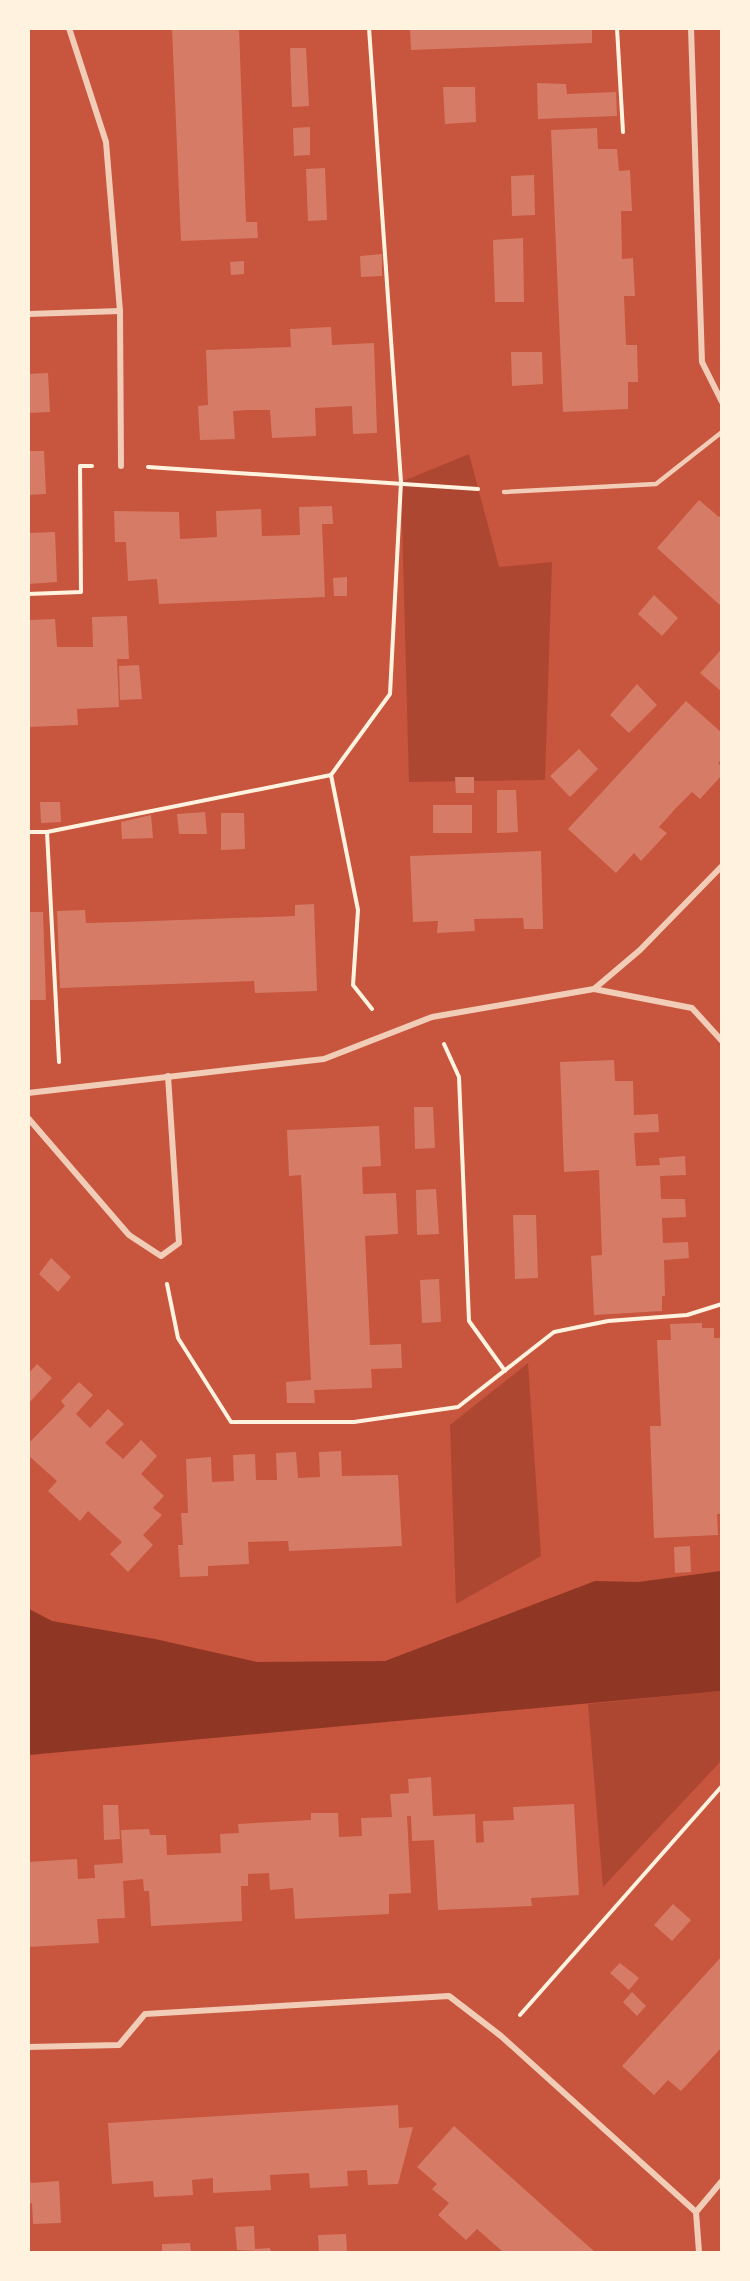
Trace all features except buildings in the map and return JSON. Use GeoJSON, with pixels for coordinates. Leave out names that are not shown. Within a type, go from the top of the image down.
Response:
{"type":"FeatureCollection","features":[{"type":"Feature","properties":{"kind":"street"},"geometry":{"type":"LineString","coordinates":[[69,28],[106,142],[120,311],[121,466]]}},
{"type":"Feature","properties":{"kind":"street"},"geometry":{"type":"LineString","coordinates":[[691,28],[702,362],[722,402]]}},
{"type":"Feature","properties":{"kind":"street"},"geometry":{"type":"LineString","coordinates":[[28,314],[120,311]]}},
{"type":"Feature","properties":{"kind":"street"},"geometry":{"type":"LineString","coordinates":[[594,989],[640,950],[722,866]]}},
{"type":"Feature","properties":{"kind":"street"},"geometry":{"type":"LineString","coordinates":[[28,1093],[324,1059],[432,1017],[594,989],[692,1008],[722,1041]]}},
{"type":"Feature","properties":{"kind":"street"},"geometry":{"type":"LineString","coordinates":[[28,1119],[129,1235],[161,1256],[178,1243],[168,1076]]}},
{"type":"Feature","properties":{"kind":"street"},"geometry":{"type":"LineString","coordinates":[[28,2047],[118,2045],[145,2014],[449,1996],[501,2036],[696,2212],[699,2253]]}},
{"type":"Feature","properties":{"kind":"street"},"geometry":{"type":"LineString","coordinates":[[696,2212],[722,2181]]}},
{"type":"Feature","properties":{"kind":"lane"},"geometry":{"type":"LineString","coordinates":[[504,492],[656,484],[722,432]]}},
{"type":"Feature","properties":{"kind":"path"},"geometry":{"type":"LineString","coordinates":[[28,832],[47,832],[331,775],[390,694],[401,482],[369,28]]}},
{"type":"Feature","properties":{"kind":"path"},"geometry":{"type":"LineString","coordinates":[[617,28],[623,132]]}},
{"type":"Feature","properties":{"kind":"path"},"geometry":{"type":"LineString","coordinates":[[28,594],[81,592],[80,465],[401,482],[504,492]]}},
{"type":"Feature","properties":{"kind":"path"},"geometry":{"type":"LineString","coordinates":[[331,775],[358,910],[352,985],[391,1033]]}},
{"type":"Feature","properties":{"kind":"path"},"geometry":{"type":"LineString","coordinates":[[47,832],[60,1089]]}},
{"type":"Feature","properties":{"kind":"path"},"geometry":{"type":"LineString","coordinates":[[432,1017],[459,1077],[469,1321],[505,1371]]}},
{"type":"Feature","properties":{"kind":"path"},"geometry":{"type":"LineString","coordinates":[[161,1256],[178,1338],[231,1422],[354,1422],[458,1407],[554,1332],[608,1321],[687,1315],[722,1304]]}},
{"type":"Feature","properties":{"kind":"path"},"geometry":{"type":"LineString","coordinates":[[501,2036],[722,1786]]}},
{"type":"Feature","properties":{"kind":"shaded area"},"geometry":{"type":"Polygon","coordinates":[[[469,454],[499,567],[552,562],[545,780],[409,782],[401,482],[469,454]]]}},
{"type":"Feature","properties":{"kind":"shaded area"},"geometry":{"type":"Polygon","coordinates":[[[528,1363],[541,1556],[456,1604],[450,1425],[528,1363]]]}},
{"type":"Feature","properties":{"kind":"shaded area"},"geometry":{"type":"Polygon","coordinates":[[[721,1571],[721,1691],[29,1755],[29,1609],[52,1621],[155,1639],[257,1662],[385,1661],[595,1581],[638,1582],[721,1571]]]}},
{"type":"Feature","properties":{"kind":"shaded area"},"geometry":{"type":"Polygon","coordinates":[[[721,1691],[721,1761],[603,1887],[588,1704],[721,1691]]]}}]}
